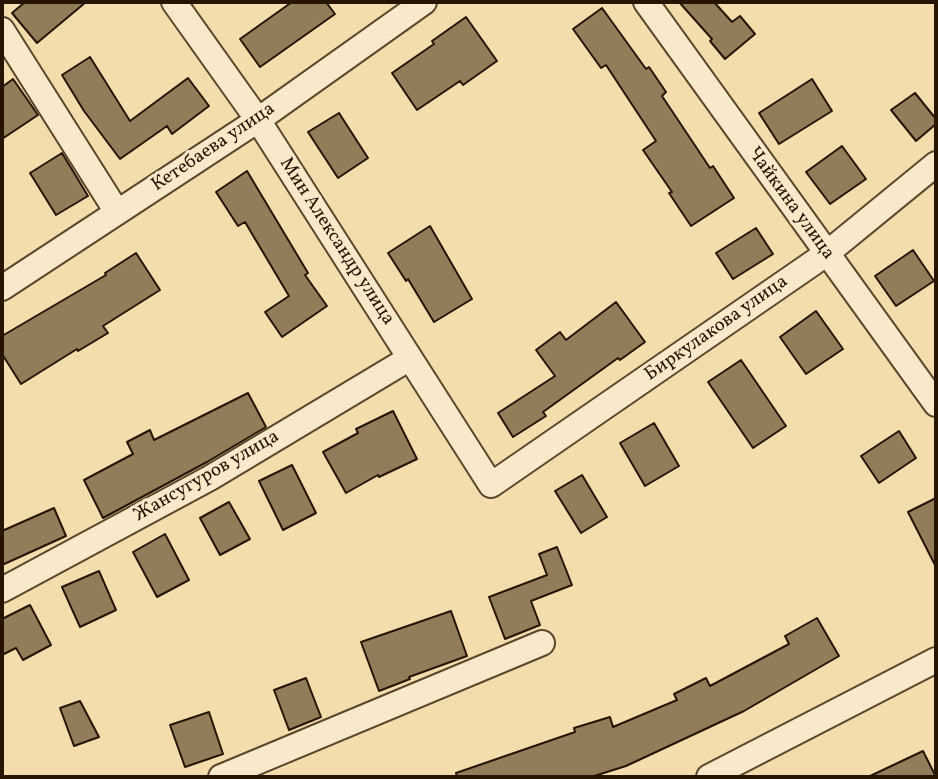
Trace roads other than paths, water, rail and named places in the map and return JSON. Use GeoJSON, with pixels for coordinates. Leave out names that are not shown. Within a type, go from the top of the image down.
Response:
{"type":"FeatureCollection","features":[{"type":"Feature","properties":{"kind":"street","name":"Мин Александр улица"},"geometry":{"type":"LineString","coordinates":[[174,2],[258,120],[491,485]]}},
{"type":"Feature","properties":{"kind":"street","name":"Кетебаева улица"},"geometry":{"type":"LineString","coordinates":[[2,288],[258,120],[424,2]]}},
{"type":"Feature","properties":{"kind":"street","name":"Чайкина улица"},"geometry":{"type":"LineString","coordinates":[[646,2],[936,404]]}},
{"type":"Feature","properties":{"kind":"street"},"geometry":{"type":"LineString","coordinates":[[2,30],[117,212]]}},
{"type":"Feature","properties":{"kind":"street","name":"Биркулакова улица"},"geometry":{"type":"LineString","coordinates":[[491,485],[826,254],[936,164]]}},
{"type":"Feature","properties":{"kind":"street","name":"Жансугуров улица"},"geometry":{"type":"LineString","coordinates":[[2,590],[210,478],[410,358]]}},
{"type":"Feature","properties":{"kind":"street"},"geometry":{"type":"LineString","coordinates":[[222,777],[542,643]]}},
{"type":"Feature","properties":{"kind":"street"},"geometry":{"type":"LineString","coordinates":[[709,777],[936,660]]}}]}
